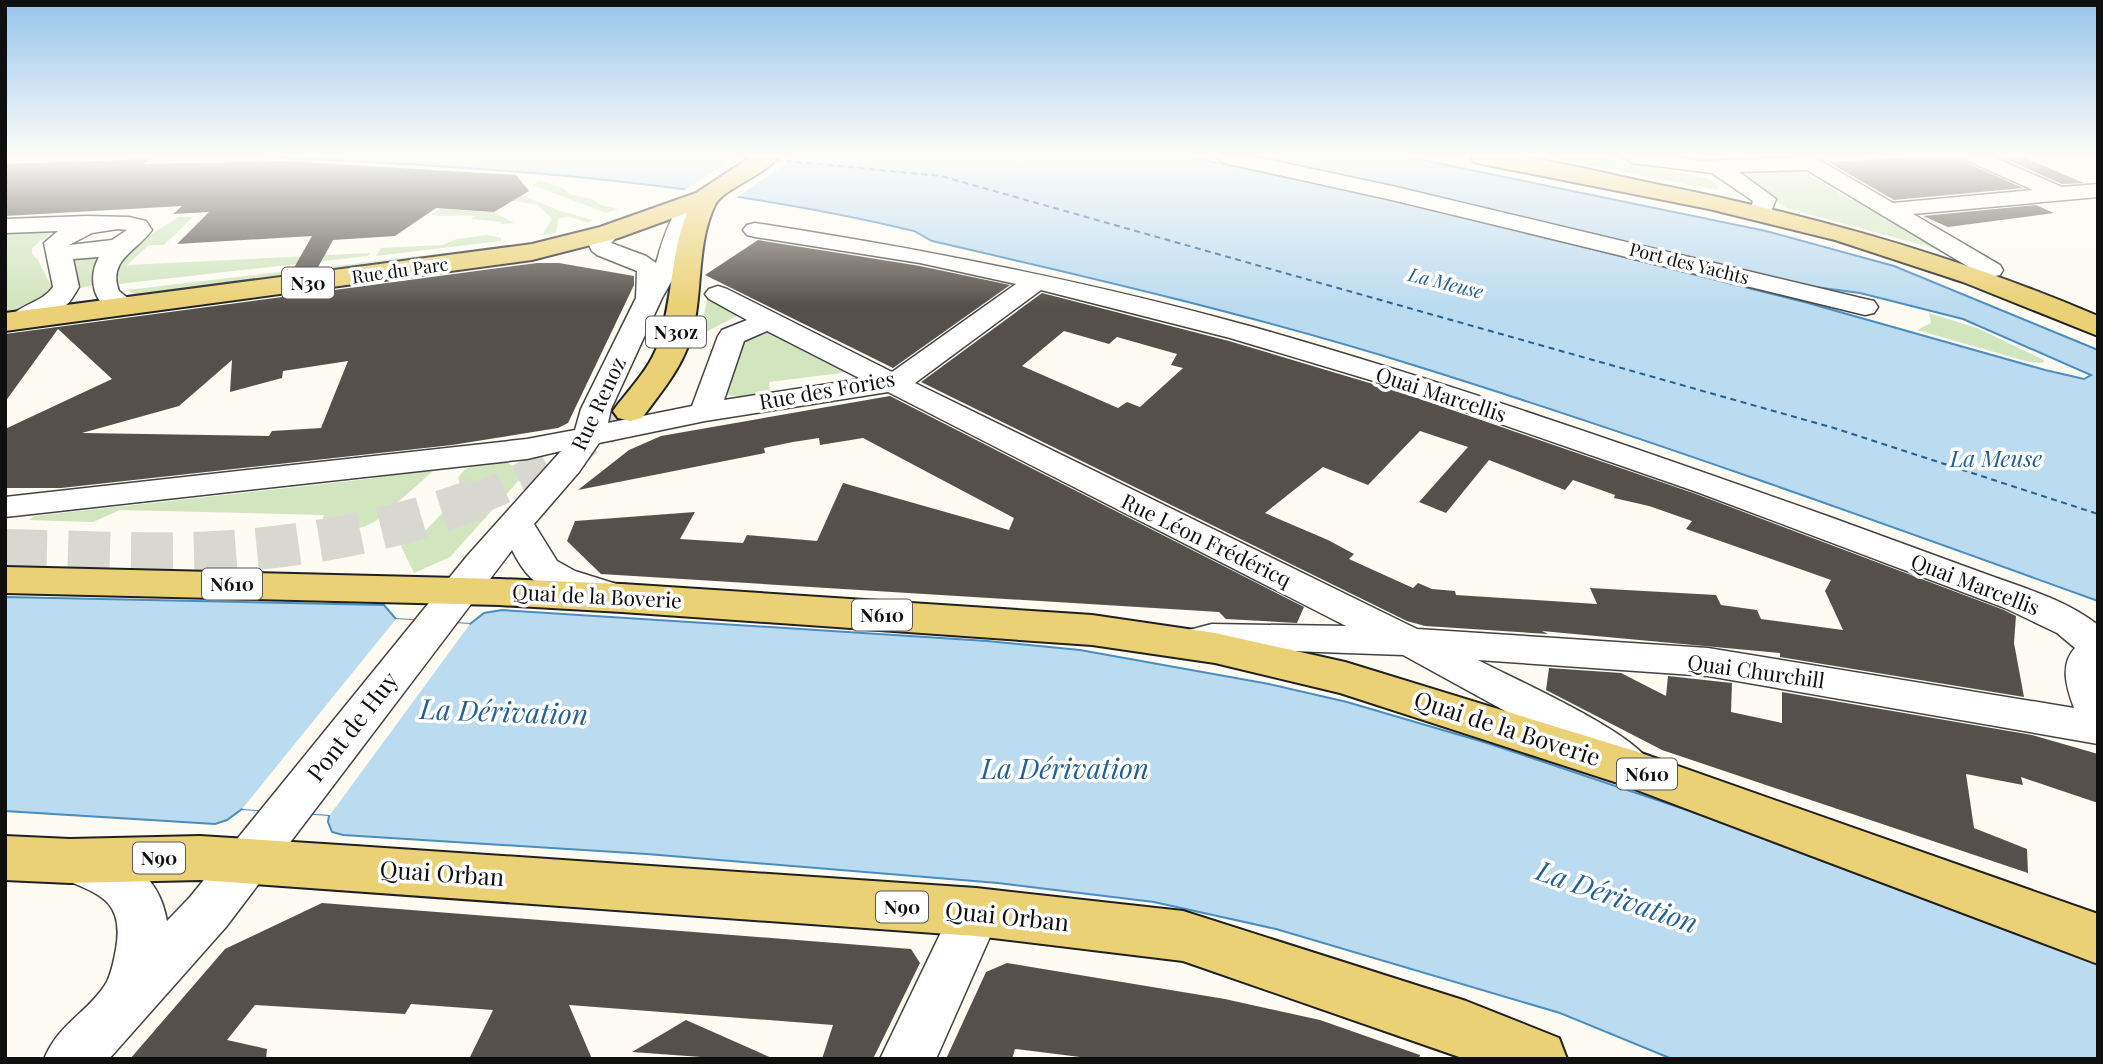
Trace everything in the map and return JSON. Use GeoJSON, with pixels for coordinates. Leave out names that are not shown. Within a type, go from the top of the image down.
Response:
{"type":"FeatureCollection","features":[{"type":"Feature","properties":{"kind":"main road","name":"Rue du Parc"},"geometry":{"type":"LineString","coordinates":[[13,321],[482,260],[609,233],[680,207]]}},
{"type":"Feature","properties":{"kind":"main road","name":"N30z"},"geometry":{"type":"LineString","coordinates":[[630,411],[657,375],[673,346],[682,305],[680,241],[701,207]]}},
{"type":"Feature","properties":{"kind":"main road"},"geometry":{"type":"LineString","coordinates":[[1744,207],[1876,233],[1992,270],[2098,312]]}},
{"type":"Feature","properties":{"kind":"main road"},"geometry":{"type":"LineString","coordinates":[[1747,207],[1955,270],[2098,327]]}},
{"type":"Feature","properties":{"kind":"main road","name":"Quai de la Boverie"},"geometry":{"type":"LineString","coordinates":[[5,580],[448,606],[621,598],[1092,630],[1186,644],[1345,678],[1638,771],[2098,939]]}},
{"type":"Feature","properties":{"kind":"main road","name":"N90"},"geometry":{"type":"LineString","coordinates":[[5,858],[70,861],[200,858],[247,862]]}},
{"type":"Feature","properties":{"kind":"main road","name":"Quai Orban"},"geometry":{"type":"LineString","coordinates":[[247,862],[976,912],[1183,936],[1466,1030],[1537,1059]]}},
{"type":"Feature","properties":{"kind":"street","name":"Port des Yachts"},"geometry":{"type":"LineString","coordinates":[[1449,207],[1866,307]]}},
{"type":"Feature","properties":{"kind":"street"},"geometry":{"type":"LineString","coordinates":[[1882,207],[1992,270]]}},
{"type":"Feature","properties":{"kind":"street"},"geometry":{"type":"LineString","coordinates":[[1888,210],[1924,207]]}},
{"type":"Feature","properties":{"kind":"street"},"geometry":{"type":"LineString","coordinates":[[5,226],[81,223],[124,223],[138,226],[138,234],[120,245],[94,251],[59,252]]}},
{"type":"Feature","properties":{"kind":"street"},"geometry":{"type":"LineString","coordinates":[[636,224],[652,227],[680,241]]}},
{"type":"Feature","properties":{"kind":"street"},"geometry":{"type":"LineString","coordinates":[[13,321],[56,300],[66,287],[57,243],[62,238],[101,225]]}},
{"type":"Feature","properties":{"kind":"street","name":"Quai Marcellis"},"geometry":{"type":"LineString","coordinates":[[755,230],[920,256],[1037,281],[1240,332],[1407,382],[1682,476],[2018,598],[2071,624],[2098,646]]}},
{"type":"Feature","properties":{"kind":"street"},"geometry":{"type":"LineString","coordinates":[[609,233],[600,241],[600,246],[611,253],[635,258],[649,269],[649,298]]}},
{"type":"Feature","properties":{"kind":"street","name":"Rue Renoz"},"geometry":{"type":"LineString","coordinates":[[448,606],[568,465],[589,435],[596,410],[649,298],[680,241]]}},
{"type":"Feature","properties":{"kind":"street"},"geometry":{"type":"LineString","coordinates":[[120,245],[107,264],[103,288],[106,295],[126,307]]}},
{"type":"Feature","properties":{"kind":"street","name":"Rue des Fories"},"geometry":{"type":"LineString","coordinates":[[589,435],[705,412],[892,383],[914,373],[1037,281]]}},
{"type":"Feature","properties":{"kind":"street","name":"Rue Léon Frédéricq"},"geometry":{"type":"LineString","coordinates":[[718,294],[1410,642],[1602,744],[1638,771]]}},
{"type":"Feature","properties":{"kind":"street"},"geometry":{"type":"LineString","coordinates":[[705,412],[732,335],[768,321]]}},
{"type":"Feature","properties":{"kind":"street"},"geometry":{"type":"LineString","coordinates":[[5,508],[527,449],[589,435]]}},
{"type":"Feature","properties":{"kind":"street"},"geometry":{"type":"LineString","coordinates":[[527,449],[541,467],[542,474],[525,513],[538,564],[570,582],[621,598]]}},
{"type":"Feature","properties":{"kind":"street","name":"Pont de Huy"},"geometry":{"type":"LineString","coordinates":[[72,1059],[208,912],[448,606]]}},
{"type":"Feature","properties":{"kind":"street","name":"Quai de la Boverie"},"geometry":{"type":"LineString","coordinates":[[1186,644],[1212,637],[1238,636],[1410,642]]}},
{"type":"Feature","properties":{"kind":"street","name":"Quai Churchill"},"geometry":{"type":"LineString","coordinates":[[1410,642],[1707,662],[2098,728]]}},
{"type":"Feature","properties":{"kind":"street"},"geometry":{"type":"LineString","coordinates":[[2098,653],[2087,660],[2087,687],[2098,715]]}},
{"type":"Feature","properties":{"kind":"street"},"geometry":{"type":"LineString","coordinates":[[70,861],[113,878],[126,888],[141,912],[145,930],[139,963],[127,1000]]}},
{"type":"Feature","properties":{"kind":"street"},"geometry":{"type":"LineString","coordinates":[[908,1059],[976,912]]}},
{"type":"Feature","properties":{"kind":"green space"},"geometry":{"type":"Polygon","coordinates":[[[540,207],[550,207],[593,220],[588,223],[568,216],[558,219],[556,233],[542,235],[552,219],[540,207]]]}},
{"type":"Feature","properties":{"kind":"green space"},"geometry":{"type":"Polygon","coordinates":[[[589,207],[618,209],[606,213],[589,207]]]}},
{"type":"Feature","properties":{"kind":"green space"},"geometry":{"type":"Polygon","coordinates":[[[1784,207],[1875,207],[1940,250],[1784,207]]]}},
{"type":"Feature","properties":{"kind":"green space"},"geometry":{"type":"Polygon","coordinates":[[[440,209],[494,212],[514,223],[500,224],[502,222],[471,219],[476,216],[431,215],[440,209]]]}},
{"type":"Feature","properties":{"kind":"green space"},"geometry":{"type":"Polygon","coordinates":[[[178,217],[193,217],[164,245],[149,245],[127,265],[370,253],[368,256],[119,284],[118,267],[128,252],[178,217]]]}},
{"type":"Feature","properties":{"kind":"green space"},"geometry":{"type":"Polygon","coordinates":[[[5,230],[53,230],[32,248],[32,254],[38,260],[53,290],[41,302],[5,313],[5,230]]]}},
{"type":"Feature","properties":{"kind":"green space"},"geometry":{"type":"Polygon","coordinates":[[[487,235],[501,238],[501,241],[376,256],[381,248],[442,245],[457,239],[487,235]]]}},
{"type":"Feature","properties":{"kind":"green space"},"geometry":{"type":"Polygon","coordinates":[[[101,253],[95,267],[93,285],[81,288],[72,260],[101,253]]]}},
{"type":"Feature","properties":{"kind":"green space"},"geometry":{"type":"Polygon","coordinates":[[[453,254],[321,274],[325,267],[453,254]]]}},
{"type":"Feature","properties":{"kind":"green space"},"geometry":{"type":"Polygon","coordinates":[[[287,271],[282,278],[154,295],[135,294],[127,290],[287,271]]]}},
{"type":"Feature","properties":{"kind":"green space"},"geometry":{"type":"Polygon","coordinates":[[[707,299],[739,315],[700,335],[707,299]]]}},
{"type":"Feature","properties":{"kind":"green space"},"geometry":{"type":"Polygon","coordinates":[[[1929,313],[1977,328],[2044,360],[2043,363],[2029,362],[1917,330],[1931,323],[1929,313]]]}},
{"type":"Feature","properties":{"kind":"green space"},"geometry":{"type":"Polygon","coordinates":[[[763,332],[771,332],[846,370],[841,373],[769,382],[770,394],[747,398],[727,395],[741,341],[763,332]]]}},
{"type":"Feature","properties":{"kind":"green space"},"geometry":{"type":"Polygon","coordinates":[[[504,461],[520,470],[521,478],[450,557],[414,573],[401,546],[425,531],[464,491],[458,479],[466,469],[477,464],[504,461]]]}},
{"type":"Feature","properties":{"kind":"green space"},"geometry":{"type":"Polygon","coordinates":[[[430,469],[433,471],[379,519],[356,529],[319,528],[324,515],[120,510],[93,522],[29,520],[34,516],[368,479],[430,469]]]}},
{"type":"Feature","properties":{"kind":"water","name":"La Meuse"},"geometry":{"type":"Polygon","coordinates":[[[793,207],[1423,207],[1808,303],[2045,370],[2084,379],[2091,375],[1963,319],[1860,293],[1800,285],[1460,207],[1648,207],[1766,231],[1894,266],[2098,350],[2098,601],[1671,450],[1413,365],[1234,314],[932,241],[914,231],[793,207]]]}},
{"type":"Feature","properties":{"kind":"water","name":"La Dérivation"},"geometry":{"type":"Polygon","coordinates":[[[5,597],[384,605],[396,619],[470,624],[484,613],[502,610],[987,641],[1080,650],[1269,684],[1347,702],[1487,743],[1681,808],[1879,879],[2098,964],[2098,1059],[1672,1059],[1560,1013],[1276,929],[1154,902],[998,883],[647,854],[343,835],[332,832],[328,822],[329,815],[242,809],[227,820],[215,824],[5,811],[5,597]]]}},
{"type":"Feature","properties":{"kind":"pier"},"geometry":{"type":"Polygon","coordinates":[[[396,619],[470,624],[330,815],[242,809],[396,619]]]}},
{"type":"Feature","properties":{"kind":"building"},"geometry":{"type":"Polygon","coordinates":[[[5,207],[170,207],[5,216],[5,207]]]}},
{"type":"Feature","properties":{"kind":"building"},"geometry":{"type":"Polygon","coordinates":[[[181,207],[503,207],[494,212],[436,208],[395,236],[333,240],[317,269],[291,273],[312,236],[177,244],[209,212],[173,214],[181,207]]]}},
{"type":"Feature","properties":{"kind":"building"},"geometry":{"type":"Polygon","coordinates":[[[2019,207],[2040,207],[2054,213],[1948,227],[1923,216],[2019,207]]]}},
{"type":"Feature","properties":{"kind":"building"},"geometry":{"type":"Polygon","coordinates":[[[758,240],[920,266],[1010,285],[893,368],[705,275],[758,240]]]}},
{"type":"Feature","properties":{"kind":"building"},"geometry":{"type":"Polygon","coordinates":[[[537,263],[559,263],[634,276],[634,285],[568,423],[558,428],[452,445],[61,488],[5,488],[5,429],[112,379],[58,329],[5,402],[5,334],[537,263]],[[232,360],[179,406],[82,433],[269,436],[272,431],[321,428],[348,361],[283,371],[282,378],[230,392],[232,360]]]}},
{"type":"Feature","properties":{"kind":"building"},"geometry":{"type":"Polygon","coordinates":[[[1042,293],[1229,341],[1403,393],[1696,494],[2004,610],[2016,616],[2014,643],[2024,697],[1780,657],[1780,653],[1542,631],[1548,634],[1425,626],[1407,621],[921,382],[1042,293]],[[1064,331],[1022,366],[1118,408],[1127,402],[1140,407],[1183,368],[1171,365],[1177,354],[1117,337],[1109,344],[1064,331]],[[1420,431],[1368,485],[1323,467],[1265,513],[1328,540],[1354,554],[1349,559],[1413,588],[1418,583],[1432,589],[1455,591],[1456,595],[1597,604],[1590,588],[1716,595],[1721,605],[1757,610],[1761,619],[1843,630],[1825,591],[1831,580],[1686,529],[1692,521],[1649,506],[1614,498],[1615,495],[1573,480],[1565,490],[1489,460],[1446,513],[1419,502],[1468,447],[1420,431]]]}},
{"type":"Feature","properties":{"kind":"building"},"geometry":{"type":"Polygon","coordinates":[[[890,396],[1304,607],[1297,623],[1226,619],[1219,612],[601,574],[567,541],[575,521],[695,512],[680,539],[743,543],[747,535],[817,541],[843,483],[1009,530],[1014,518],[863,438],[820,445],[819,438],[793,442],[764,448],[765,453],[578,490],[629,450],[661,436],[890,396]]]}},
{"type":"Feature","properties":{"kind":"building"},"geometry":{"type":"Polygon","coordinates":[[[1549,668],[1621,673],[1666,696],[1668,676],[1732,683],[1731,712],[1782,723],[1782,692],[2032,735],[2098,754],[2098,803],[2021,777],[2023,785],[1966,774],[1974,828],[2027,849],[2028,873],[1662,750],[1546,690],[1549,668]]]}},
{"type":"Feature","properties":{"kind":"building"},"geometry":{"type":"Polygon","coordinates":[[[322,903],[911,949],[920,963],[873,1059],[822,1059],[833,1025],[569,1005],[592,1059],[469,1059],[493,1010],[411,1004],[405,1014],[255,1005],[227,1040],[267,1049],[266,1059],[130,1059],[225,949],[322,903]]]}},
{"type":"Feature","properties":{"kind":"building"},"geometry":{"type":"Polygon","coordinates":[[[1007,963],[1225,999],[1320,1020],[1420,1055],[1419,1059],[1096,1059],[1015,1049],[1012,1059],[946,1059],[986,972],[1007,963]]]}},
{"type":"Feature","properties":{"kind":"building"},"geometry":{"type":"Polygon","coordinates":[[[686,1020],[774,1059],[729,1059],[632,1052],[686,1020]]]}},
{"type":"Feature","properties":{"kind":"ferry route"},"geometry":{"type":"LineString","coordinates":[[1050,207],[1834,428],[2098,514]]}},
{"type":"Feature","properties":{"kind":"tunnel"},"geometry":{"type":"LineString","coordinates":[[477,499],[555,461],[630,411]]}},
{"type":"Feature","properties":{"kind":"tunnel"},"geometry":{"type":"LineString","coordinates":[[5,550],[185,553],[275,547],[364,532],[477,499]]}}]}
